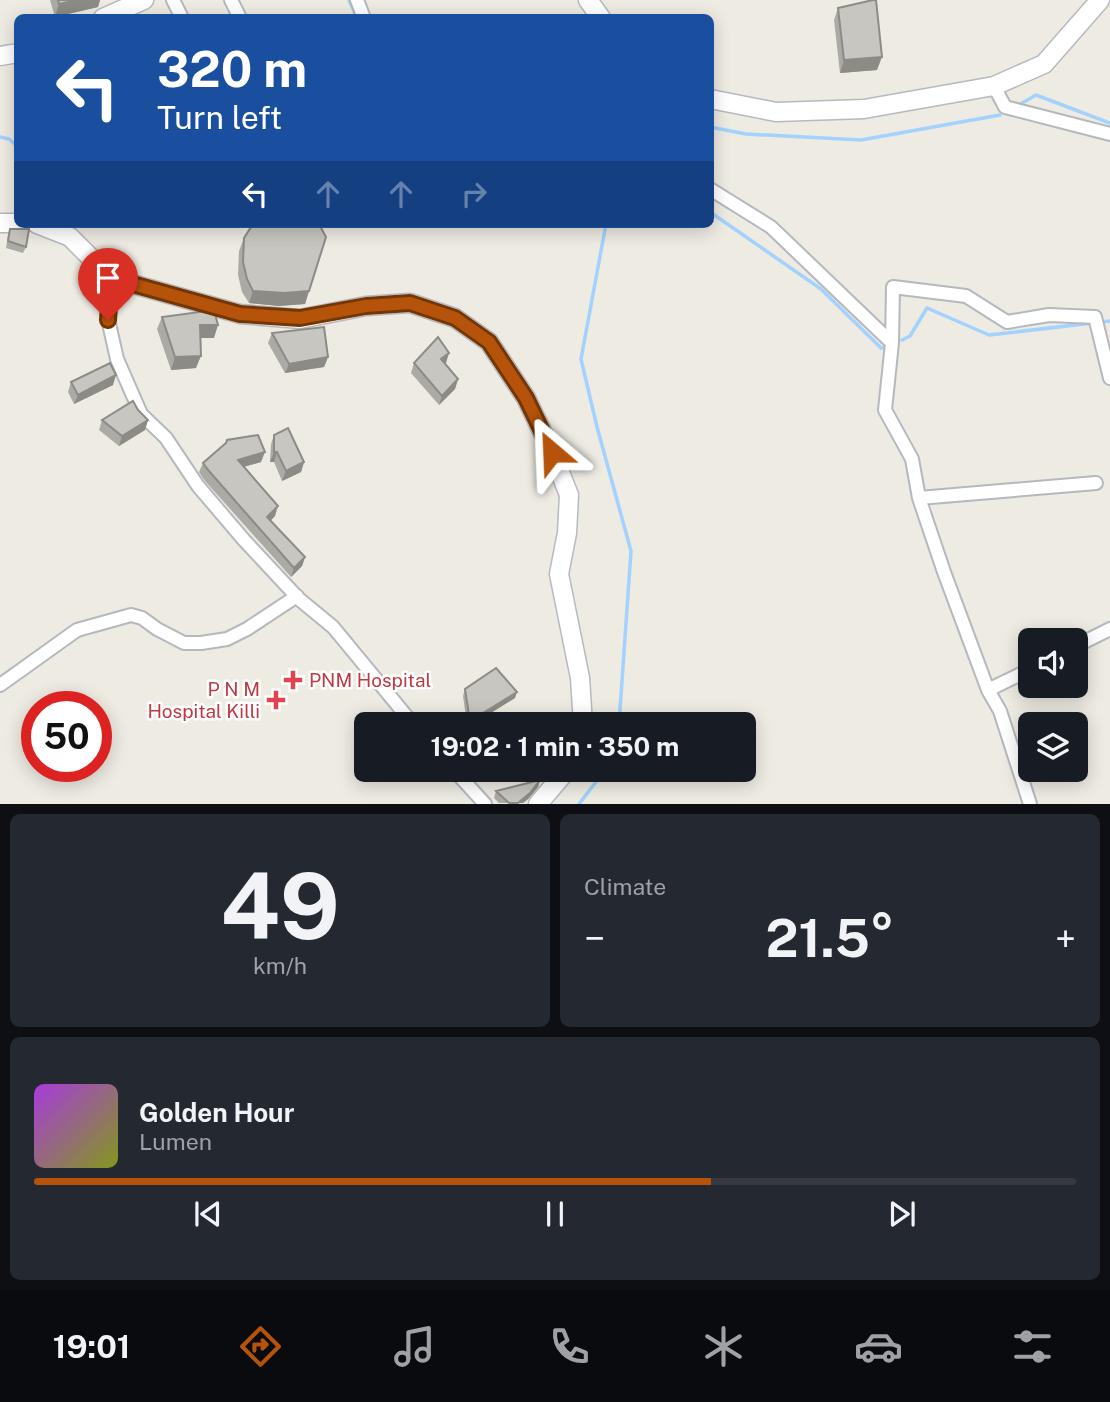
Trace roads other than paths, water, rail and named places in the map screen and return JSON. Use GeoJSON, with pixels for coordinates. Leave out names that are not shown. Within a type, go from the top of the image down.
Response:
{"type":"FeatureCollection","features":[{"type":"Feature","properties":{"kind":"main road"},"geometry":{"type":"LineString","coordinates":[[112,14],[144,0]]}},
{"type":"Feature","properties":{"kind":"main road"},"geometry":{"type":"LineString","coordinates":[[714,100],[776,112],[864,109],[994,86],[1044,64],[1100,0]]}},
{"type":"Feature","properties":{"kind":"main road"},"geometry":{"type":"LineString","coordinates":[[61,228],[111,278],[240,314],[300,318],[366,306],[410,303],[455,318],[489,342],[526,398],[569,495],[567,533],[559,574],[580,678],[582,712]]}},
{"type":"Feature","properties":{"kind":"main road"},"geometry":{"type":"LineString","coordinates":[[538,803],[556,782]]}},
{"type":"Feature","properties":{"kind":"street"},"geometry":{"type":"LineString","coordinates":[[994,86],[1005,107],[1110,134]]}},
{"type":"Feature","properties":{"kind":"street"},"geometry":{"type":"LineString","coordinates":[[714,191],[771,227],[892,343]]}},
{"type":"Feature","properties":{"kind":"street"},"geometry":{"type":"LineString","coordinates":[[111,278],[108,320],[117,359],[141,414],[166,438],[198,486],[244,540],[297,596],[333,627],[404,712]]}},
{"type":"Feature","properties":{"kind":"street"},"geometry":{"type":"LineString","coordinates":[[1030,803],[1000,711],[988,690],[919,498],[912,459],[885,410],[892,343],[893,287],[966,296],[1007,321],[1029,320],[1049,315],[1096,324],[1110,379]]}},
{"type":"Feature","properties":{"kind":"street"},"geometry":{"type":"LineString","coordinates":[[919,498],[1096,483]]}},
{"type":"Feature","properties":{"kind":"street"},"geometry":{"type":"LineString","coordinates":[[0,685],[77,630],[131,615],[142,618],[184,643],[227,639],[297,596]]}},
{"type":"Feature","properties":{"kind":"street"},"geometry":{"type":"LineString","coordinates":[[1088,640],[1110,629]]}},
{"type":"Feature","properties":{"kind":"street"},"geometry":{"type":"LineString","coordinates":[[988,690],[1018,675]]}},
{"type":"Feature","properties":{"kind":"street"},"geometry":{"type":"LineString","coordinates":[[465,782],[485,803]]}},
{"type":"Feature","properties":{"kind":"waterway"},"geometry":{"type":"LineString","coordinates":[[349,0],[355,14]]}},
{"type":"Feature","properties":{"kind":"waterway"},"geometry":{"type":"LineString","coordinates":[[1022,103],[1036,95],[1110,123]]}},
{"type":"Feature","properties":{"kind":"waterway"},"geometry":{"type":"LineString","coordinates":[[714,128],[746,134],[861,140],[1000,115]]}},
{"type":"Feature","properties":{"kind":"waterway"},"geometry":{"type":"LineString","coordinates":[[0,137],[14,143]]}},
{"type":"Feature","properties":{"kind":"waterway"},"geometry":{"type":"LineString","coordinates":[[714,215],[821,289],[883,348]]}},
{"type":"Feature","properties":{"kind":"waterway"},"geometry":{"type":"LineString","coordinates":[[605,228],[581,359],[631,551],[620,712]]}},
{"type":"Feature","properties":{"kind":"waterway"},"geometry":{"type":"LineString","coordinates":[[902,340],[910,336],[927,308],[989,335],[1110,321]]}},
{"type":"Feature","properties":{"kind":"waterway"},"geometry":{"type":"LineString","coordinates":[[579,804],[596,782]]}},
{"type":"Feature","properties":{"kind":"place","name":"PNM Hospital"},"geometry":{"type":"Point","coordinates":[293,680]}},
{"type":"Feature","properties":{"kind":"place","name":"P N M Hospital Killi"},"geometry":{"type":"Point","coordinates":[276,700]}}]}
